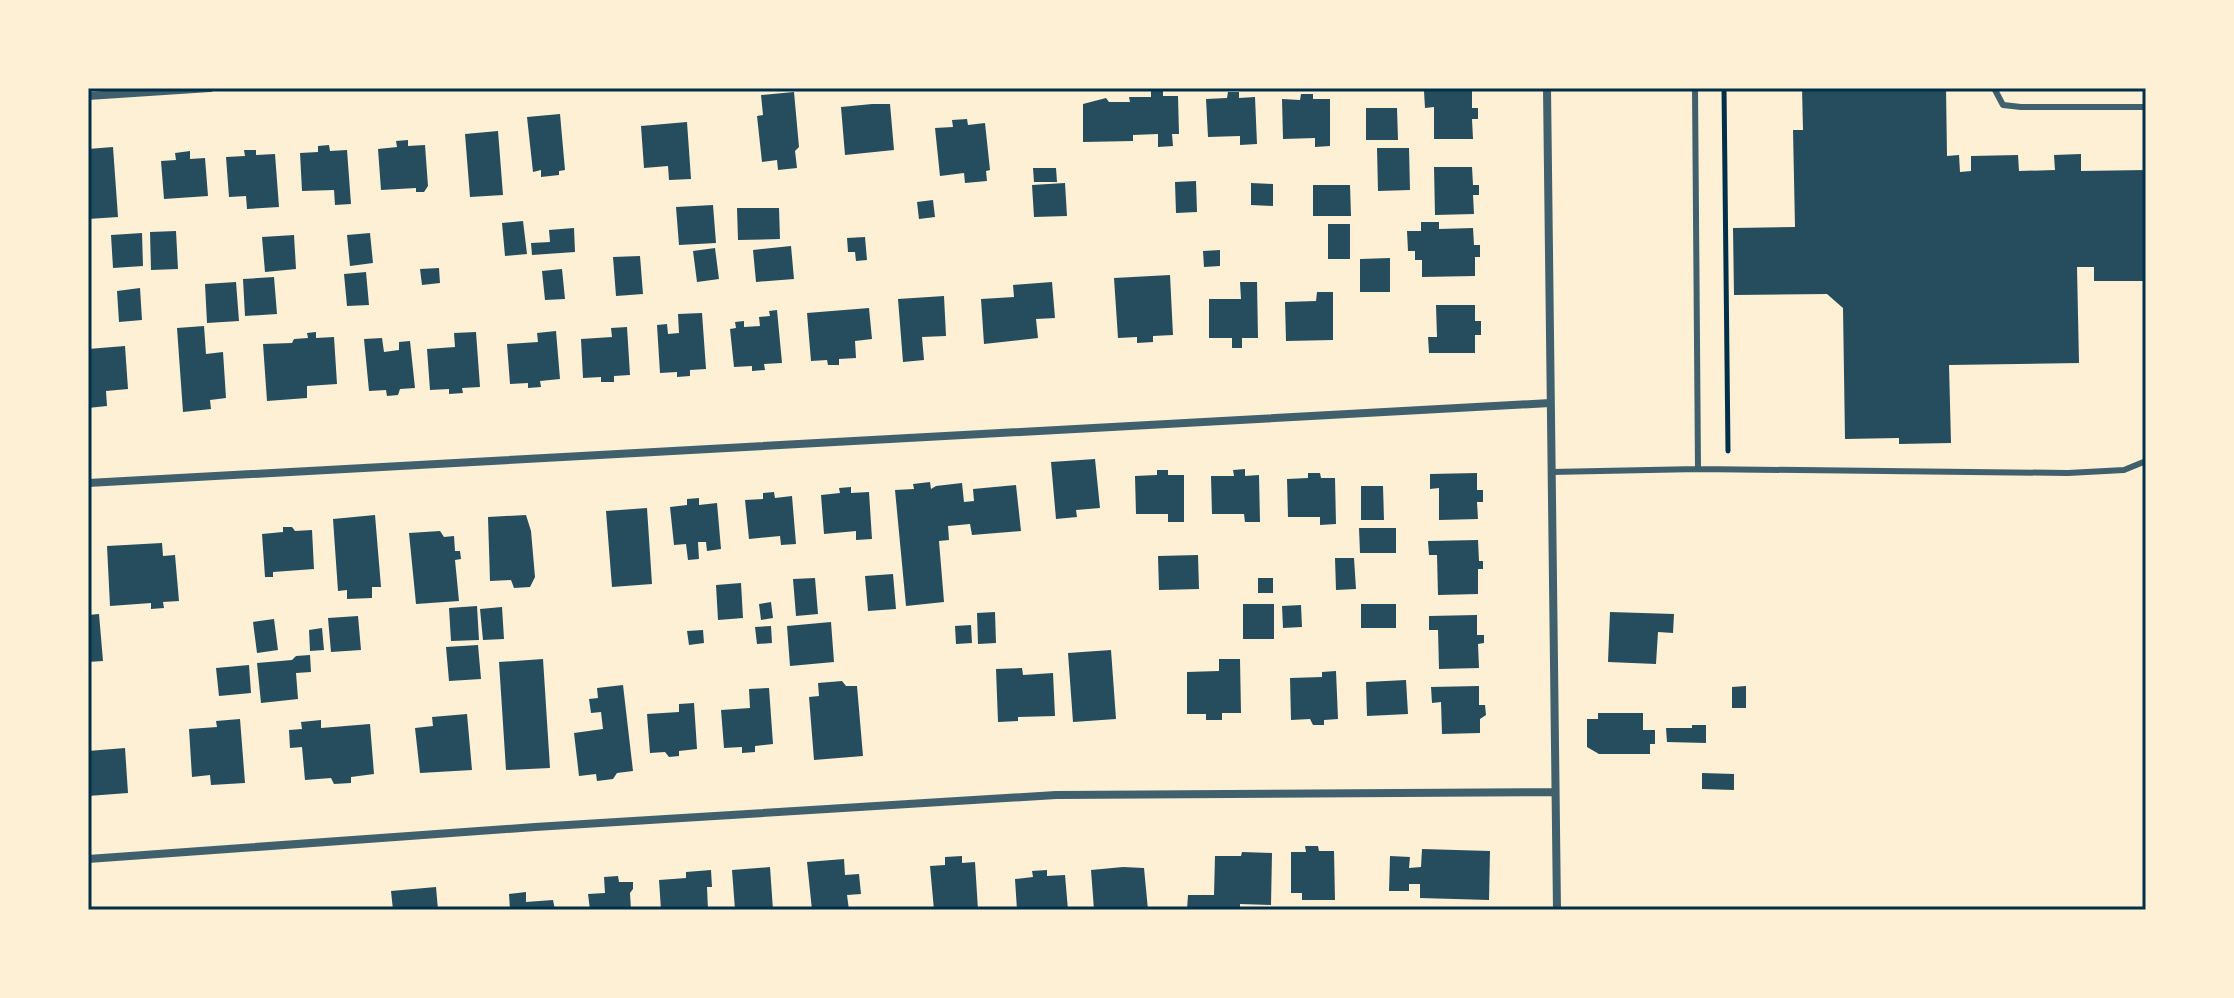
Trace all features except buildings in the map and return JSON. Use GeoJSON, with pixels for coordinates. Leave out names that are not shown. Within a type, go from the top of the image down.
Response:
{"type":"FeatureCollection","features":[{"type":"Feature","properties":{"kind":"street"},"geometry":{"type":"LineString","coordinates":[[88,96],[210,88]]}},
{"type":"Feature","properties":{"kind":"street"},"geometry":{"type":"LineString","coordinates":[[1547,88],[1557,910]]}},
{"type":"Feature","properties":{"kind":"street"},"geometry":{"type":"LineString","coordinates":[[88,483],[1550,403]]}},
{"type":"Feature","properties":{"kind":"street"},"geometry":{"type":"LineString","coordinates":[[88,859],[519,828],[1056,795],[1555,792]]}},
{"type":"Feature","properties":{"kind":"lane"},"geometry":{"type":"LineString","coordinates":[[1695,88],[1698,469]]}},
{"type":"Feature","properties":{"kind":"lane"},"geometry":{"type":"LineString","coordinates":[[1994,88],[2003,105],[2146,107]]}},
{"type":"Feature","properties":{"kind":"lane"},"geometry":{"type":"LineString","coordinates":[[1551,472],[1698,469],[2068,473],[2124,470],[2146,461]]}},
{"type":"Feature","properties":{"kind":"path"},"geometry":{"type":"LineString","coordinates":[[1724,88],[1727,447],[1735,458]]}}]}
